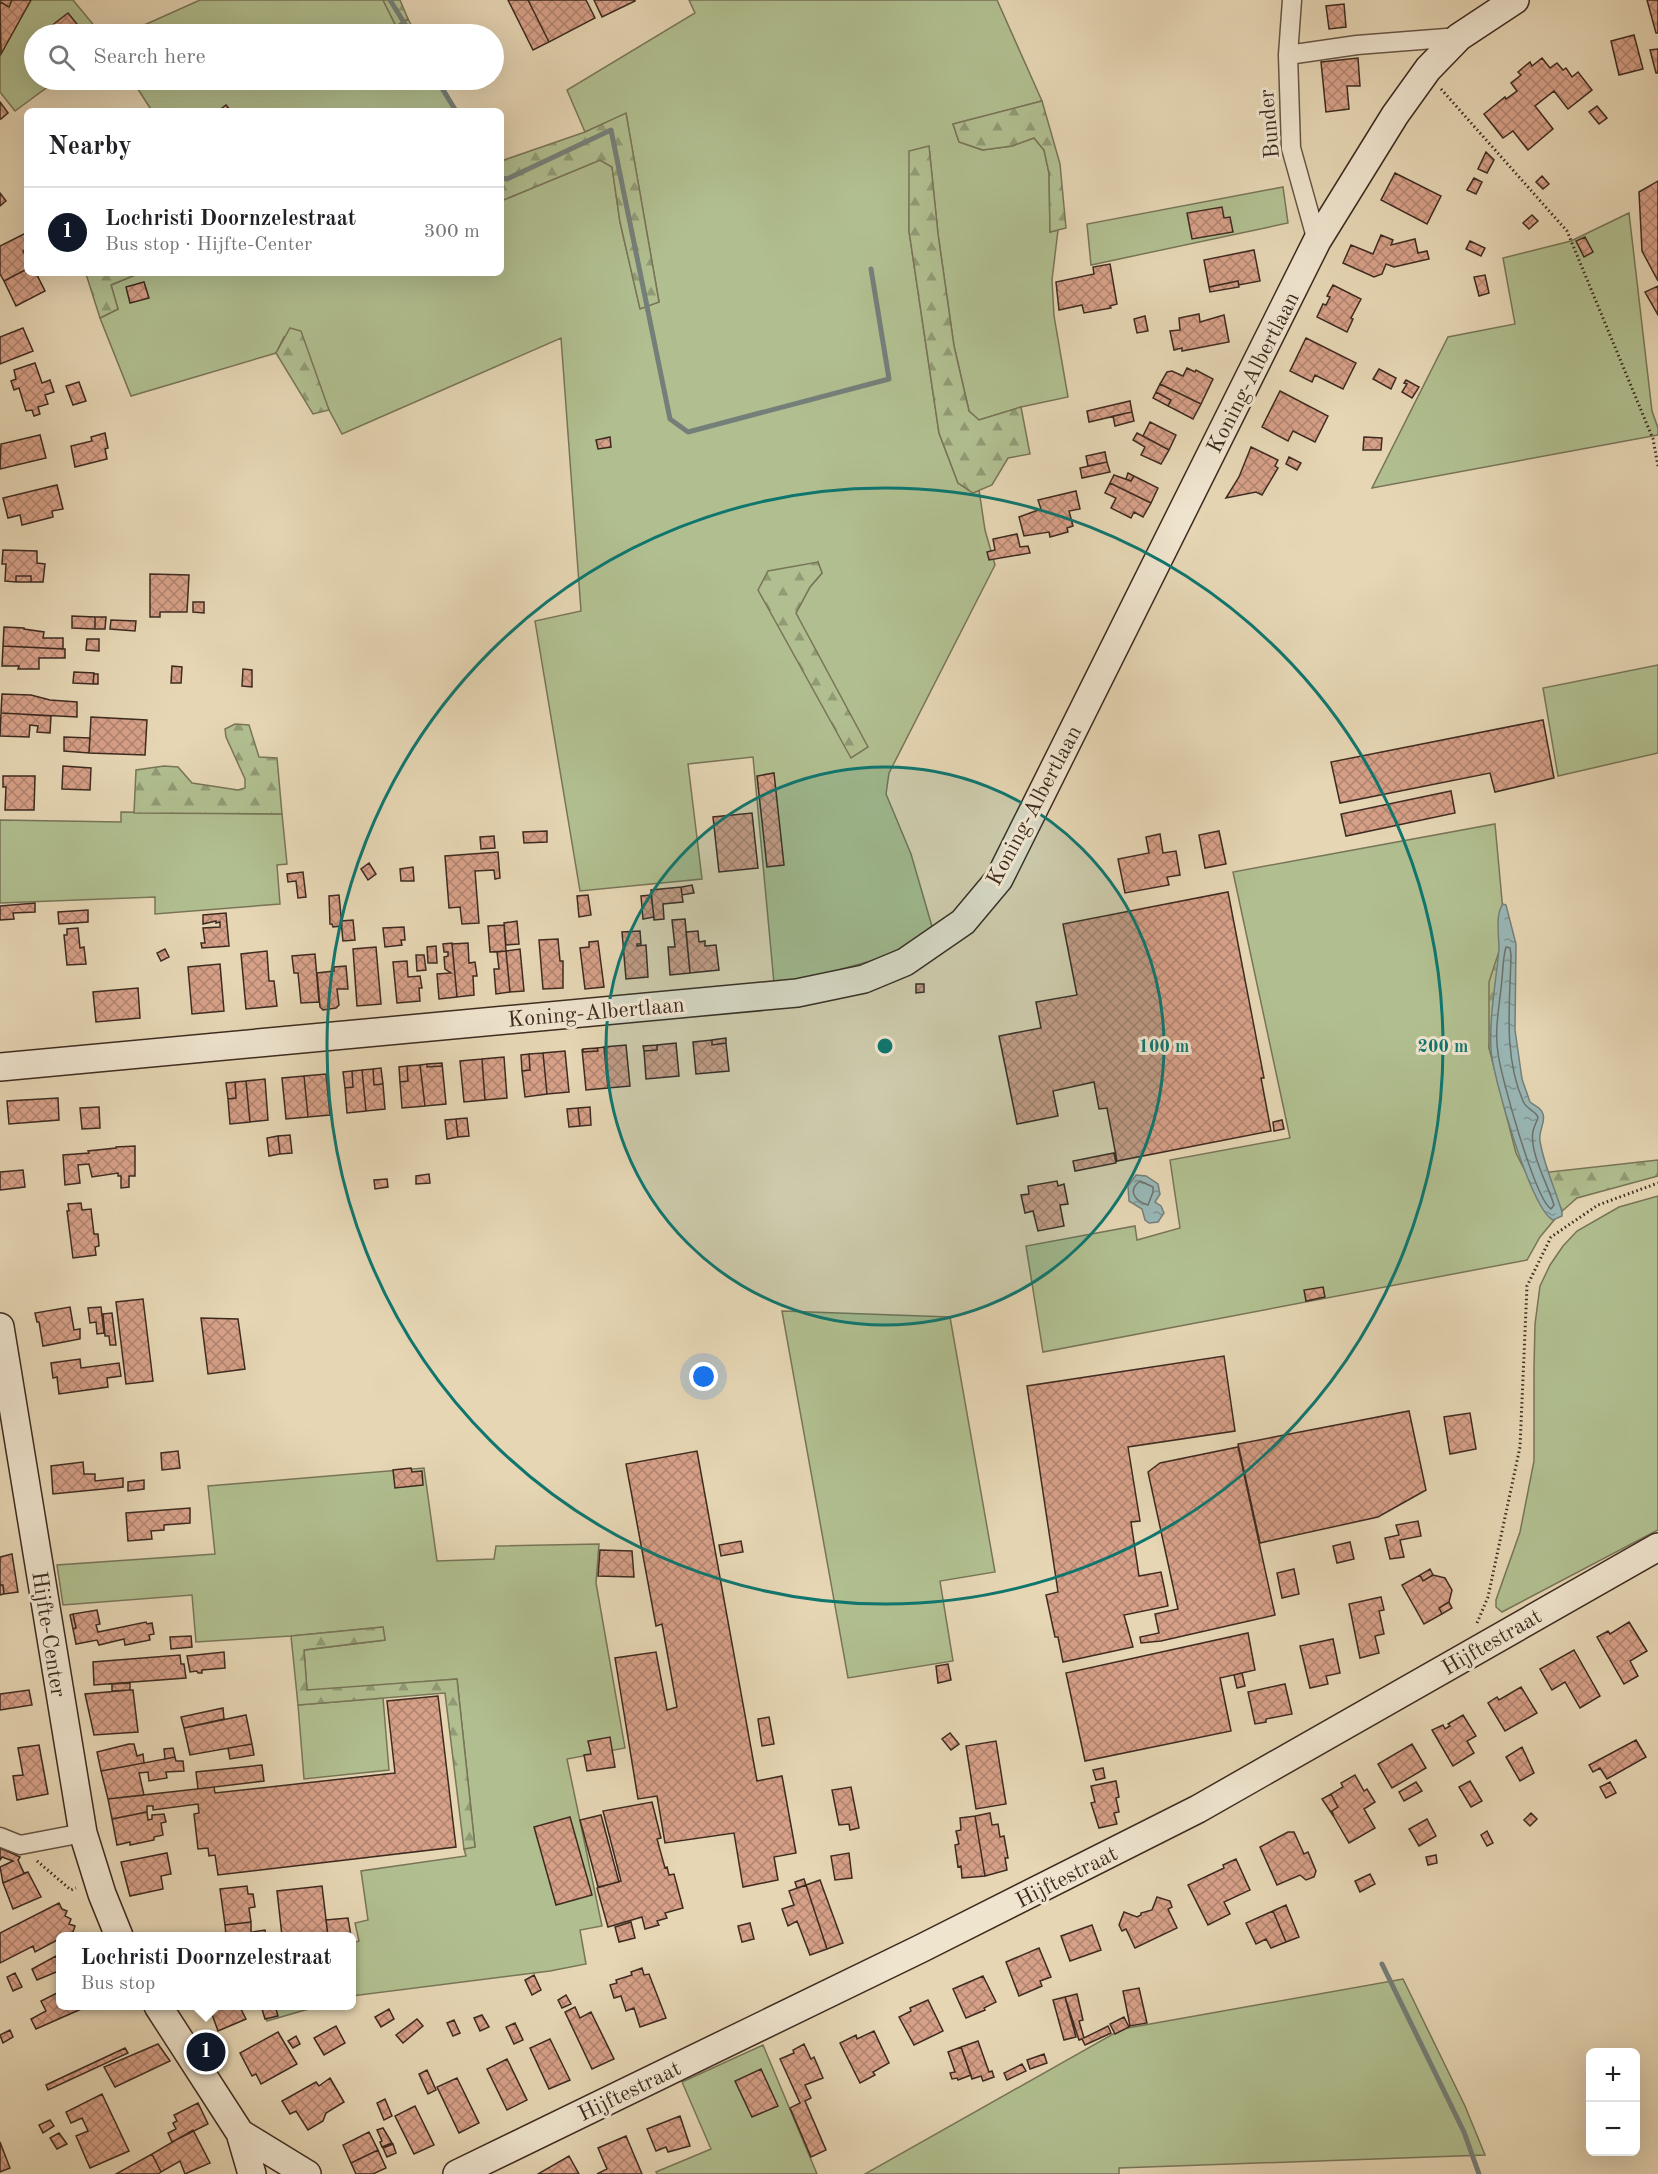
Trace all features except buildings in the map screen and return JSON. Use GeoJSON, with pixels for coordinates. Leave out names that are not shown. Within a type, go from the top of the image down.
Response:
{"type":"FeatureCollection","features":[{"type":"Feature","properties":{"kind":"street","name":"Bunder"},"geometry":{"type":"LineString","coordinates":[[1292,0],[1288,55],[1291,148],[1317,241]]}},
{"type":"Feature","properties":{"kind":"street","name":"Koning-Albertlaan"},"geometry":{"type":"LineString","coordinates":[[0,1067],[797,993],[864,979],[905,962],[963,922],[999,879],[1317,241],[1395,115],[1426,72],[1459,37],[1515,0]]}},
{"type":"Feature","properties":{"kind":"street"},"geometry":{"type":"LineString","coordinates":[[1288,55],[1357,45],[1459,37]]}},
{"type":"Feature","properties":{"kind":"street","name":"Hijfte-Center"},"geometry":{"type":"LineString","coordinates":[[0,1327],[83,1833],[117,1932]]}},
{"type":"Feature","properties":{"kind":"street","name":"Hijftestraat"},"geometry":{"type":"LineString","coordinates":[[457,2174],[920,1949],[1198,1809],[1658,1547]]}},
{"type":"Feature","properties":{"kind":"street"},"geometry":{"type":"LineString","coordinates":[[0,1837],[20,1845],[83,1833]]}},
{"type":"Feature","properties":{"kind":"street"},"geometry":{"type":"LineString","coordinates":[[161,2010],[240,2133],[252,2174]]}},
{"type":"Feature","properties":{"kind":"street"},"geometry":{"type":"LineString","coordinates":[[240,2133],[307,2174]]}},
{"type":"Feature","properties":{"kind":"path"},"geometry":{"type":"LineString","coordinates":[[1426,72],[1567,231],[1653,439],[1658,466]]}},
{"type":"Feature","properties":{"kind":"path"},"geometry":{"type":"LineString","coordinates":[[1462,1658],[1488,1597],[1520,1448],[1527,1286],[1551,1237],[1598,1205],[1658,1183]]}},
{"type":"Feature","properties":{"kind":"path"},"geometry":{"type":"LineString","coordinates":[[20,1845],[71,1890],[98,1881]]}},
{"type":"Feature","properties":{"kind":"green space"},"geometry":{"type":"Polygon","coordinates":[[[0,0],[73,0],[93,24],[24,24],[24,90],[43,90],[15,111],[0,92],[0,0]]]}},
{"type":"Feature","properties":{"kind":"green space"},"geometry":{"type":"Polygon","coordinates":[[[200,0],[383,0],[395,24],[146,24],[200,0]]]}},
{"type":"Feature","properties":{"kind":"green space"},"geometry":{"type":"Polygon","coordinates":[[[383,0],[400,0],[408,19],[395,24],[383,0]]]}},
{"type":"Feature","properties":{"kind":"green space"},"geometry":{"type":"Polygon","coordinates":[[[689,0],[997,0],[1042,101],[953,124],[959,142],[982,150],[1012,146],[1034,138],[1044,150],[1049,173],[1050,232],[1058,230],[1052,280],[1054,316],[1068,397],[1021,407],[979,420],[969,411],[954,346],[938,234],[929,147],[910,151],[909,231],[939,433],[958,483],[973,493],[979,490],[985,530],[995,565],[889,773],[886,794],[911,854],[933,930],[892,955],[814,977],[774,983],[753,757],[688,764],[702,879],[580,891],[535,621],[581,611],[561,338],[342,434],[284,337],[276,353],[131,396],[100,318],[118,309],[111,285],[133,276],[504,276],[504,200],[600,160],[612,167],[620,222],[640,308],[659,302],[626,114],[585,132],[567,90],[695,13],[689,0]],[[818,562],[796,613],[810,587],[822,573],[818,562]]]}},
{"type":"Feature","properties":{"kind":"green space"},"geometry":{"type":"Polygon","coordinates":[[[408,19],[411,24],[399,24],[408,19]]]}},
{"type":"Feature","properties":{"kind":"green space"},"geometry":{"type":"Polygon","coordinates":[[[138,90],[445,90],[454,108],[150,108],[138,90]]]}},
{"type":"Feature","properties":{"kind":"green space"},"geometry":{"type":"Polygon","coordinates":[[[1042,101],[1060,164],[1066,228],[1050,232],[1049,173],[1044,150],[1034,138],[1012,146],[983,150],[959,142],[953,124],[1042,101]]]}},
{"type":"Feature","properties":{"kind":"green space"},"geometry":{"type":"Polygon","coordinates":[[[626,113],[659,302],[640,309],[620,222],[612,167],[600,160],[504,200],[504,160],[585,132],[626,113]]]}},
{"type":"Feature","properties":{"kind":"green space"},"geometry":{"type":"Polygon","coordinates":[[[929,146],[938,234],[954,346],[969,411],[979,420],[1021,407],[1030,454],[1008,458],[992,485],[973,493],[958,483],[939,433],[909,231],[909,151],[929,146]]]}},
{"type":"Feature","properties":{"kind":"green space"},"geometry":{"type":"Polygon","coordinates":[[[1283,187],[1288,223],[1091,265],[1087,224],[1283,187]]]}},
{"type":"Feature","properties":{"kind":"green space"},"geometry":{"type":"Polygon","coordinates":[[[1629,213],[1652,411],[1658,435],[1372,488],[1448,337],[1515,324],[1503,258],[1571,241],[1629,213]]]}},
{"type":"Feature","properties":{"kind":"green space"},"geometry":{"type":"Polygon","coordinates":[[[87,276],[133,276],[111,285],[118,309],[100,318],[87,276]]]}},
{"type":"Feature","properties":{"kind":"green space"},"geometry":{"type":"Polygon","coordinates":[[[290,328],[301,331],[329,410],[313,414],[276,353],[290,328]]]}},
{"type":"Feature","properties":{"kind":"green space"},"geometry":{"type":"Polygon","coordinates":[[[818,562],[822,573],[810,587],[796,613],[868,747],[851,758],[758,590],[768,571],[818,562]]]}},
{"type":"Feature","properties":{"kind":"green space"},"geometry":{"type":"Polygon","coordinates":[[[1658,665],[1658,753],[1558,776],[1543,688],[1658,665]]]}},
{"type":"Feature","properties":{"kind":"green space"},"geometry":{"type":"Polygon","coordinates":[[[235,724],[249,725],[259,757],[277,758],[282,814],[134,813],[136,770],[164,766],[178,767],[192,783],[238,790],[245,788],[245,779],[226,737],[225,729],[235,724]]]}},
{"type":"Feature","properties":{"kind":"green space"},"geometry":{"type":"Polygon","coordinates":[[[121,812],[282,814],[287,864],[277,865],[280,904],[155,914],[155,897],[0,903],[0,820],[121,822],[121,812]]]}},
{"type":"Feature","properties":{"kind":"green space"},"geometry":{"type":"Polygon","coordinates":[[[1495,824],[1505,933],[1489,1048],[1560,1213],[1540,1237],[1527,1260],[1043,1352],[1026,1246],[1135,1226],[1137,1240],[1180,1228],[1170,1160],[1290,1138],[1233,872],[1495,824]]]}},
{"type":"Feature","properties":{"kind":"green space"},"geometry":{"type":"Polygon","coordinates":[[[1505,933],[1515,1058],[1541,1173],[1658,1160],[1658,1176],[1577,1198],[1560,1213],[1543,1206],[1516,1153],[1489,1048],[1489,982],[1505,933]]]}},
{"type":"Feature","properties":{"kind":"green space"},"geometry":{"type":"Polygon","coordinates":[[[1658,1196],[1658,1530],[1502,1612],[1496,1607],[1496,1600],[1520,1532],[1534,1461],[1535,1324],[1540,1286],[1550,1265],[1577,1231],[1619,1207],[1658,1196]]]}},
{"type":"Feature","properties":{"kind":"green space"},"geometry":{"type":"Polygon","coordinates":[[[782,1311],[950,1317],[995,1572],[940,1581],[953,1661],[848,1678],[782,1311]]]}},
{"type":"Feature","properties":{"kind":"green space"},"geometry":{"type":"Polygon","coordinates":[[[424,1468],[437,1561],[494,1559],[496,1546],[599,1544],[596,1583],[625,1748],[567,1759],[602,1926],[580,1930],[586,1964],[550,1971],[356,1995],[356,1942],[359,1941],[355,1923],[368,1920],[361,1871],[466,1856],[464,1849],[475,1847],[457,1679],[307,1691],[304,1650],[385,1640],[383,1627],[196,1642],[192,1595],[63,1605],[57,1565],[215,1554],[208,1486],[424,1468]]]}},
{"type":"Feature","properties":{"kind":"green space"},"geometry":{"type":"Polygon","coordinates":[[[383,1627],[385,1640],[304,1650],[307,1690],[457,1679],[475,1847],[464,1849],[445,1693],[298,1705],[291,1636],[383,1627]]]}},
{"type":"Feature","properties":{"kind":"green space"},"geometry":{"type":"Polygon","coordinates":[[[383,1698],[389,1770],[304,1779],[298,1705],[383,1698]]]}},
{"type":"Feature","properties":{"kind":"green space"},"geometry":{"type":"Polygon","coordinates":[[[1403,1979],[1465,2106],[1485,2155],[1119,2168],[1119,2174],[865,2174],[1122,2029],[1403,1979]]]}},
{"type":"Feature","properties":{"kind":"green space"},"geometry":{"type":"Polygon","coordinates":[[[265,2010],[305,2010],[267,2021],[265,2010]]]}},
{"type":"Feature","properties":{"kind":"green space"},"geometry":{"type":"Polygon","coordinates":[[[763,2045],[817,2174],[657,2174],[656,2172],[711,2149],[682,2082],[763,2045]]]}},
{"type":"Feature","properties":{"kind":"water"},"geometry":{"type":"Polygon","coordinates":[[[1503,904],[1506,905],[1516,944],[1515,1030],[1522,1079],[1530,1102],[1543,1114],[1540,1141],[1562,1212],[1562,1216],[1553,1220],[1544,1211],[1524,1169],[1493,1065],[1491,1025],[1499,949],[1498,919],[1503,904]]]}},
{"type":"Feature","properties":{"kind":"water"},"geometry":{"type":"Polygon","coordinates":[[[1136,1175],[1146,1176],[1158,1184],[1160,1194],[1155,1202],[1161,1206],[1164,1213],[1158,1222],[1149,1223],[1145,1220],[1142,1209],[1129,1201],[1128,1186],[1136,1175]]]}},
{"type":"Feature","properties":{"kind":"waterway"},"geometry":{"type":"LineString","coordinates":[[390,0],[405,24]]}},
{"type":"Feature","properties":{"kind":"waterway"},"geometry":{"type":"LineString","coordinates":[[443,90],[454,108]]}},
{"type":"Feature","properties":{"kind":"waterway"},"geometry":{"type":"LineString","coordinates":[[504,178],[611,130],[670,419],[688,432],[889,379],[871,269]]}},
{"type":"Feature","properties":{"kind":"waterway"},"geometry":{"type":"LineString","coordinates":[[1382,1964],[1464,2132],[1479,2174]]}},
{"type":"Feature","properties":{"kind":"place","name":"Lochristi Doornzelestraat"},"geometry":{"type":"Point","coordinates":[206,2052]}}]}
